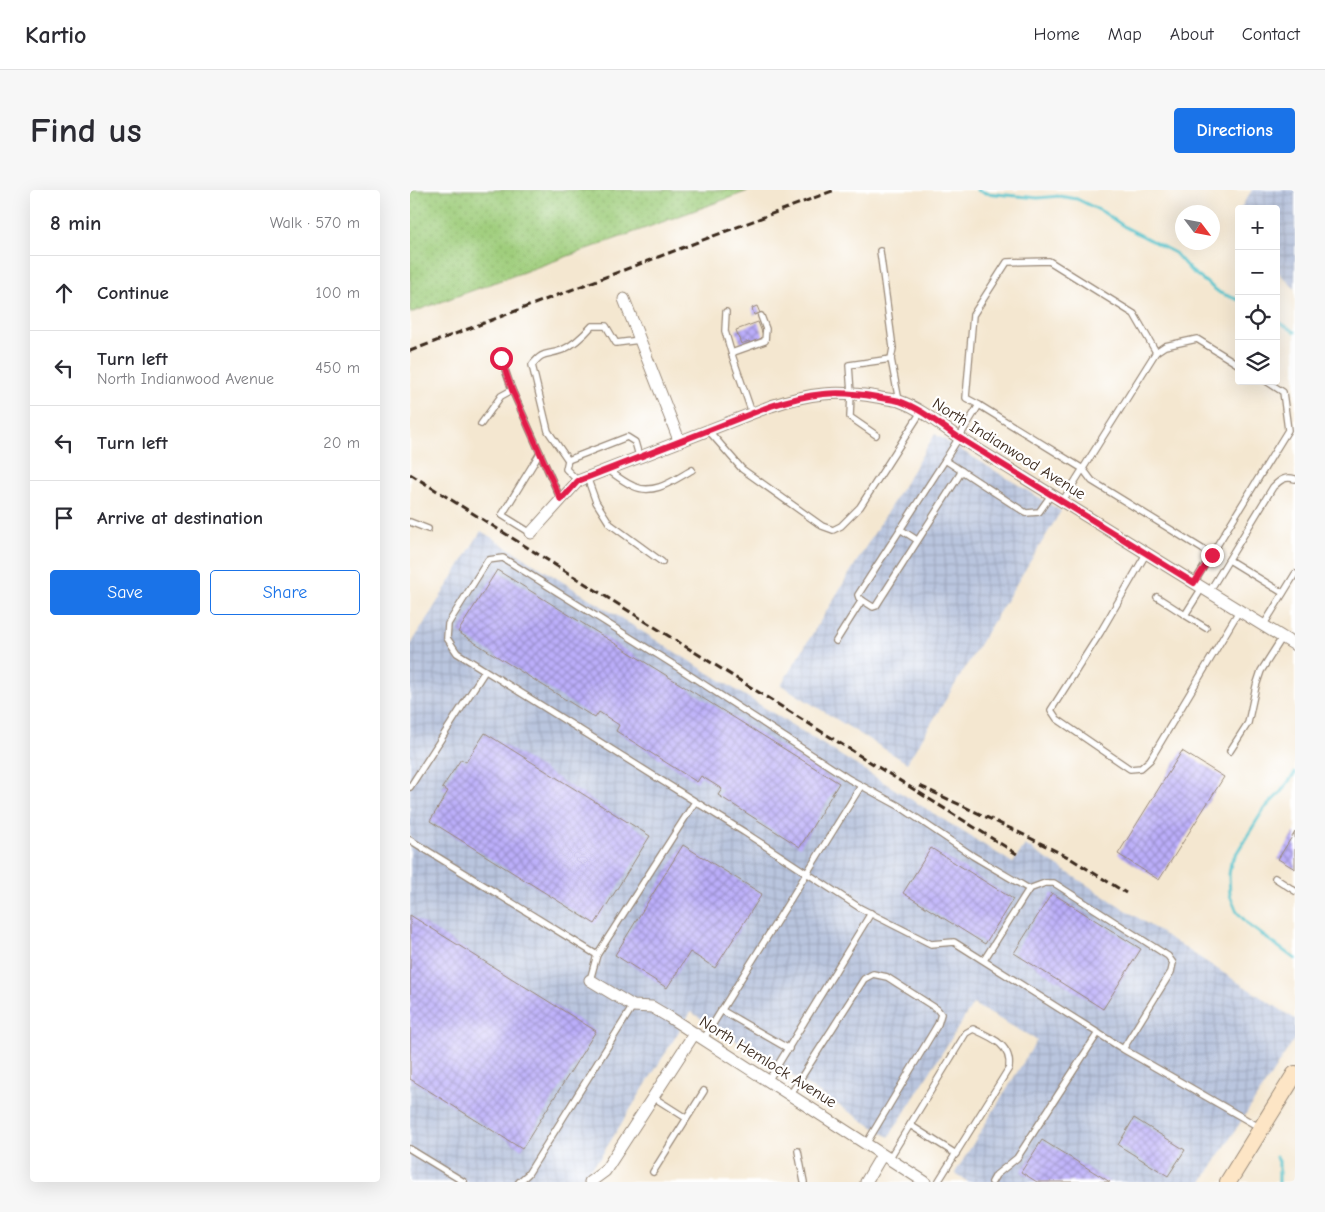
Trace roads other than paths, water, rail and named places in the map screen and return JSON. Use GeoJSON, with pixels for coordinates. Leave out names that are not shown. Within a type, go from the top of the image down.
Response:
{"type":"FeatureCollection","features":[{"type":"Feature","properties":{"kind":"main road"},"geometry":{"type":"LineString","coordinates":[[1228,1182],[1295,1074]]}},
{"type":"Feature","properties":{"kind":"street"},"geometry":{"type":"LineString","coordinates":[[624,299],[679,440]]}},
{"type":"Feature","properties":{"kind":"street","name":"North Indianwood Avenue"},"geometry":{"type":"LineString","coordinates":[[531,533],[583,479],[679,440],[796,398],[823,393],[851,393],[899,401],[920,412],[1062,502],[1295,645]]}},
{"type":"Feature","properties":{"kind":"street","name":"North Hemlock Avenue"},"geometry":{"type":"LineString","coordinates":[[590,980],[634,1006],[652,1008],[925,1182]]}},
{"type":"Feature","properties":{"kind":"street"},"geometry":{"type":"LineString","coordinates":[[590,1182],[605,1171],[653,1097],[698,1037]]}},
{"type":"Feature","properties":{"kind":"street"},"geometry":{"type":"LineString","coordinates":[[866,1182],[885,1157]]}},
{"type":"Feature","properties":{"kind":"lane"},"geometry":{"type":"LineString","coordinates":[[880,251],[893,348],[891,359],[899,401]]}},
{"type":"Feature","properties":{"kind":"lane"},"geometry":{"type":"LineString","coordinates":[[1156,352],[1134,314],[1049,261],[1007,262],[973,315],[966,398],[1083,469],[1092,481],[1212,555]]}},
{"type":"Feature","properties":{"kind":"lane"},"geometry":{"type":"LineString","coordinates":[[726,312],[725,331],[752,413]]}},
{"type":"Feature","properties":{"kind":"lane"},"geometry":{"type":"LineString","coordinates":[[732,355],[734,352],[765,341],[766,329],[761,316]]}},
{"type":"Feature","properties":{"kind":"lane"},"geometry":{"type":"LineString","coordinates":[[640,340],[616,343],[606,326],[592,326],[583,336],[562,350],[540,355],[532,365],[548,430],[568,460],[566,469],[583,479],[610,524],[662,562]]}},
{"type":"Feature","properties":{"kind":"lane"},"geometry":{"type":"LineString","coordinates":[[1062,502],[1156,352],[1165,346],[1197,339],[1235,363]]}},
{"type":"Feature","properties":{"kind":"lane"},"geometry":{"type":"LineString","coordinates":[[501,358],[512,390],[561,500]]}},
{"type":"Feature","properties":{"kind":"lane"},"geometry":{"type":"LineString","coordinates":[[876,434],[850,417],[849,365],[891,359]]}},
{"type":"Feature","properties":{"kind":"lane"},"geometry":{"type":"LineString","coordinates":[[1202,588],[1212,555],[1288,430],[1283,392],[1272,385]]}},
{"type":"Feature","properties":{"kind":"lane"},"geometry":{"type":"LineString","coordinates":[[481,424],[501,396],[512,390]]}},
{"type":"Feature","properties":{"kind":"lane"},"geometry":{"type":"LineString","coordinates":[[962,471],[876,606],[873,607],[859,598],[858,595],[979,405]]}},
{"type":"Feature","properties":{"kind":"lane"},"geometry":{"type":"LineString","coordinates":[[708,430],[742,469],[822,526],[833,530],[841,526],[860,507],[920,412]]}},
{"type":"Feature","properties":{"kind":"lane"},"geometry":{"type":"LineString","coordinates":[[568,460],[627,437],[635,442],[639,456]]}},
{"type":"Feature","properties":{"kind":"lane"},"geometry":{"type":"LineString","coordinates":[[531,533],[502,515],[540,453]]}},
{"type":"Feature","properties":{"kind":"lane"},"geometry":{"type":"LineString","coordinates":[[945,460],[1026,512],[1039,512],[1051,495]]}},
{"type":"Feature","properties":{"kind":"lane"},"geometry":{"type":"LineString","coordinates":[[606,469],[634,487],[647,490],[658,488],[692,470]]}},
{"type":"Feature","properties":{"kind":"lane"},"geometry":{"type":"LineString","coordinates":[[1185,615],[1202,588],[1229,560],[1273,487],[1280,480],[1288,477],[1295,479]]}},
{"type":"Feature","properties":{"kind":"lane"},"geometry":{"type":"LineString","coordinates":[[410,522],[428,529]]}},
{"type":"Feature","properties":{"kind":"lane"},"geometry":{"type":"LineString","coordinates":[[900,529],[917,540]]}},
{"type":"Feature","properties":{"kind":"lane"},"geometry":{"type":"LineString","coordinates":[[1146,554],[1100,633],[1051,710],[1057,719],[1130,769],[1141,768],[1150,760],[1239,611]]}},
{"type":"Feature","properties":{"kind":"lane"},"geometry":{"type":"LineString","coordinates":[[1030,889],[973,856],[899,806],[861,786],[674,664],[503,558],[488,560],[448,624],[447,638],[456,653],[871,913],[931,944],[954,942],[1123,1049],[1261,1128]]}},
{"type":"Feature","properties":{"kind":"lane"},"geometry":{"type":"LineString","coordinates":[[1229,560],[1283,593]]}},
{"type":"Feature","properties":{"kind":"lane"},"geometry":{"type":"LineString","coordinates":[[1263,626],[1295,574]]}},
{"type":"Feature","properties":{"kind":"lane"},"geometry":{"type":"LineString","coordinates":[[1157,597],[1206,628]]}},
{"type":"Feature","properties":{"kind":"lane"},"geometry":{"type":"LineString","coordinates":[[836,641],[862,600]]}},
{"type":"Feature","properties":{"kind":"lane"},"geometry":{"type":"LineString","coordinates":[[1230,751],[1248,723],[1256,686],[1262,671],[1282,638]]}},
{"type":"Feature","properties":{"kind":"lane"},"geometry":{"type":"LineString","coordinates":[[410,788],[485,671]]}},
{"type":"Feature","properties":{"kind":"lane"},"geometry":{"type":"LineString","coordinates":[[698,1037],[721,1010],[861,786]]}},
{"type":"Feature","properties":{"kind":"lane"},"geometry":{"type":"LineString","coordinates":[[590,980],[597,955],[695,802]]}},
{"type":"Feature","properties":{"kind":"lane"},"geometry":{"type":"LineString","coordinates":[[410,840],[597,955]]}},
{"type":"Feature","properties":{"kind":"lane"},"geometry":{"type":"LineString","coordinates":[[1275,878],[1295,892]]}},
{"type":"Feature","properties":{"kind":"lane"},"geometry":{"type":"LineString","coordinates":[[984,960],[1030,889],[1045,883],[1054,883],[1168,956],[1174,964],[1171,972],[1123,1049]]}},
{"type":"Feature","properties":{"kind":"lane"},"geometry":{"type":"LineString","coordinates":[[768,1081],[871,913]]}},
{"type":"Feature","properties":{"kind":"lane"},"geometry":{"type":"LineString","coordinates":[[790,1095],[864,979],[874,974],[887,977],[937,1009],[941,1014],[938,1024],[866,1144]]}},
{"type":"Feature","properties":{"kind":"lane"},"geometry":{"type":"LineString","coordinates":[[519,1182],[528,1174],[634,1006]]}},
{"type":"Feature","properties":{"kind":"lane"},"geometry":{"type":"LineString","coordinates":[[721,1010],[788,1049]]}},
{"type":"Feature","properties":{"kind":"lane"},"geometry":{"type":"LineString","coordinates":[[885,1157],[910,1125],[966,1033],[973,1029],[990,1036],[1006,1049],[1011,1058],[1010,1068],[938,1182]]}},
{"type":"Feature","properties":{"kind":"lane"},"geometry":{"type":"LineString","coordinates":[[992,1182],[996,1174],[1017,1158],[1098,1033]]}},
{"type":"Feature","properties":{"kind":"lane"},"geometry":{"type":"LineString","coordinates":[[653,1172],[704,1091]]}},
{"type":"Feature","properties":{"kind":"lane"},"geometry":{"type":"LineString","coordinates":[[653,1097],[686,1118]]}},
{"type":"Feature","properties":{"kind":"lane"},"geometry":{"type":"LineString","coordinates":[[910,1125],[956,1154]]}},
{"type":"Feature","properties":{"kind":"lane"},"geometry":{"type":"LineString","coordinates":[[410,1148],[456,1180],[464,1182]]}},
{"type":"Feature","properties":{"kind":"lane"},"geometry":{"type":"LineString","coordinates":[[798,1151],[804,1182]]}},
{"type":"Feature","properties":{"kind":"waterway"},"geometry":{"type":"LineString","coordinates":[[977,190],[986,193],[1038,198],[1059,196],[1077,199],[1175,253],[1190,270],[1220,293],[1235,299]]}},
{"type":"Feature","properties":{"kind":"waterway"},"geometry":{"type":"LineString","coordinates":[[1280,323],[1295,332]]}},
{"type":"Feature","properties":{"kind":"waterway"},"geometry":{"type":"LineString","coordinates":[[1295,773],[1280,793],[1264,809],[1231,862],[1229,875],[1230,895],[1237,912],[1250,926],[1295,959]]}},
{"type":"Feature","properties":{"kind":"waterway"},"geometry":{"type":"LineString","coordinates":[[1276,1157],[1279,1161],[1279,1182]]}},
{"type":"Feature","properties":{"kind":"railway"},"geometry":{"type":"LineString","coordinates":[[410,351],[835,190]]}},
{"type":"Feature","properties":{"kind":"railway"},"geometry":{"type":"LineString","coordinates":[[410,474],[1017,854]]}},
{"type":"Feature","properties":{"kind":"railway"},"geometry":{"type":"LineString","coordinates":[[920,786],[1068,857],[1126,893]]}}]}
